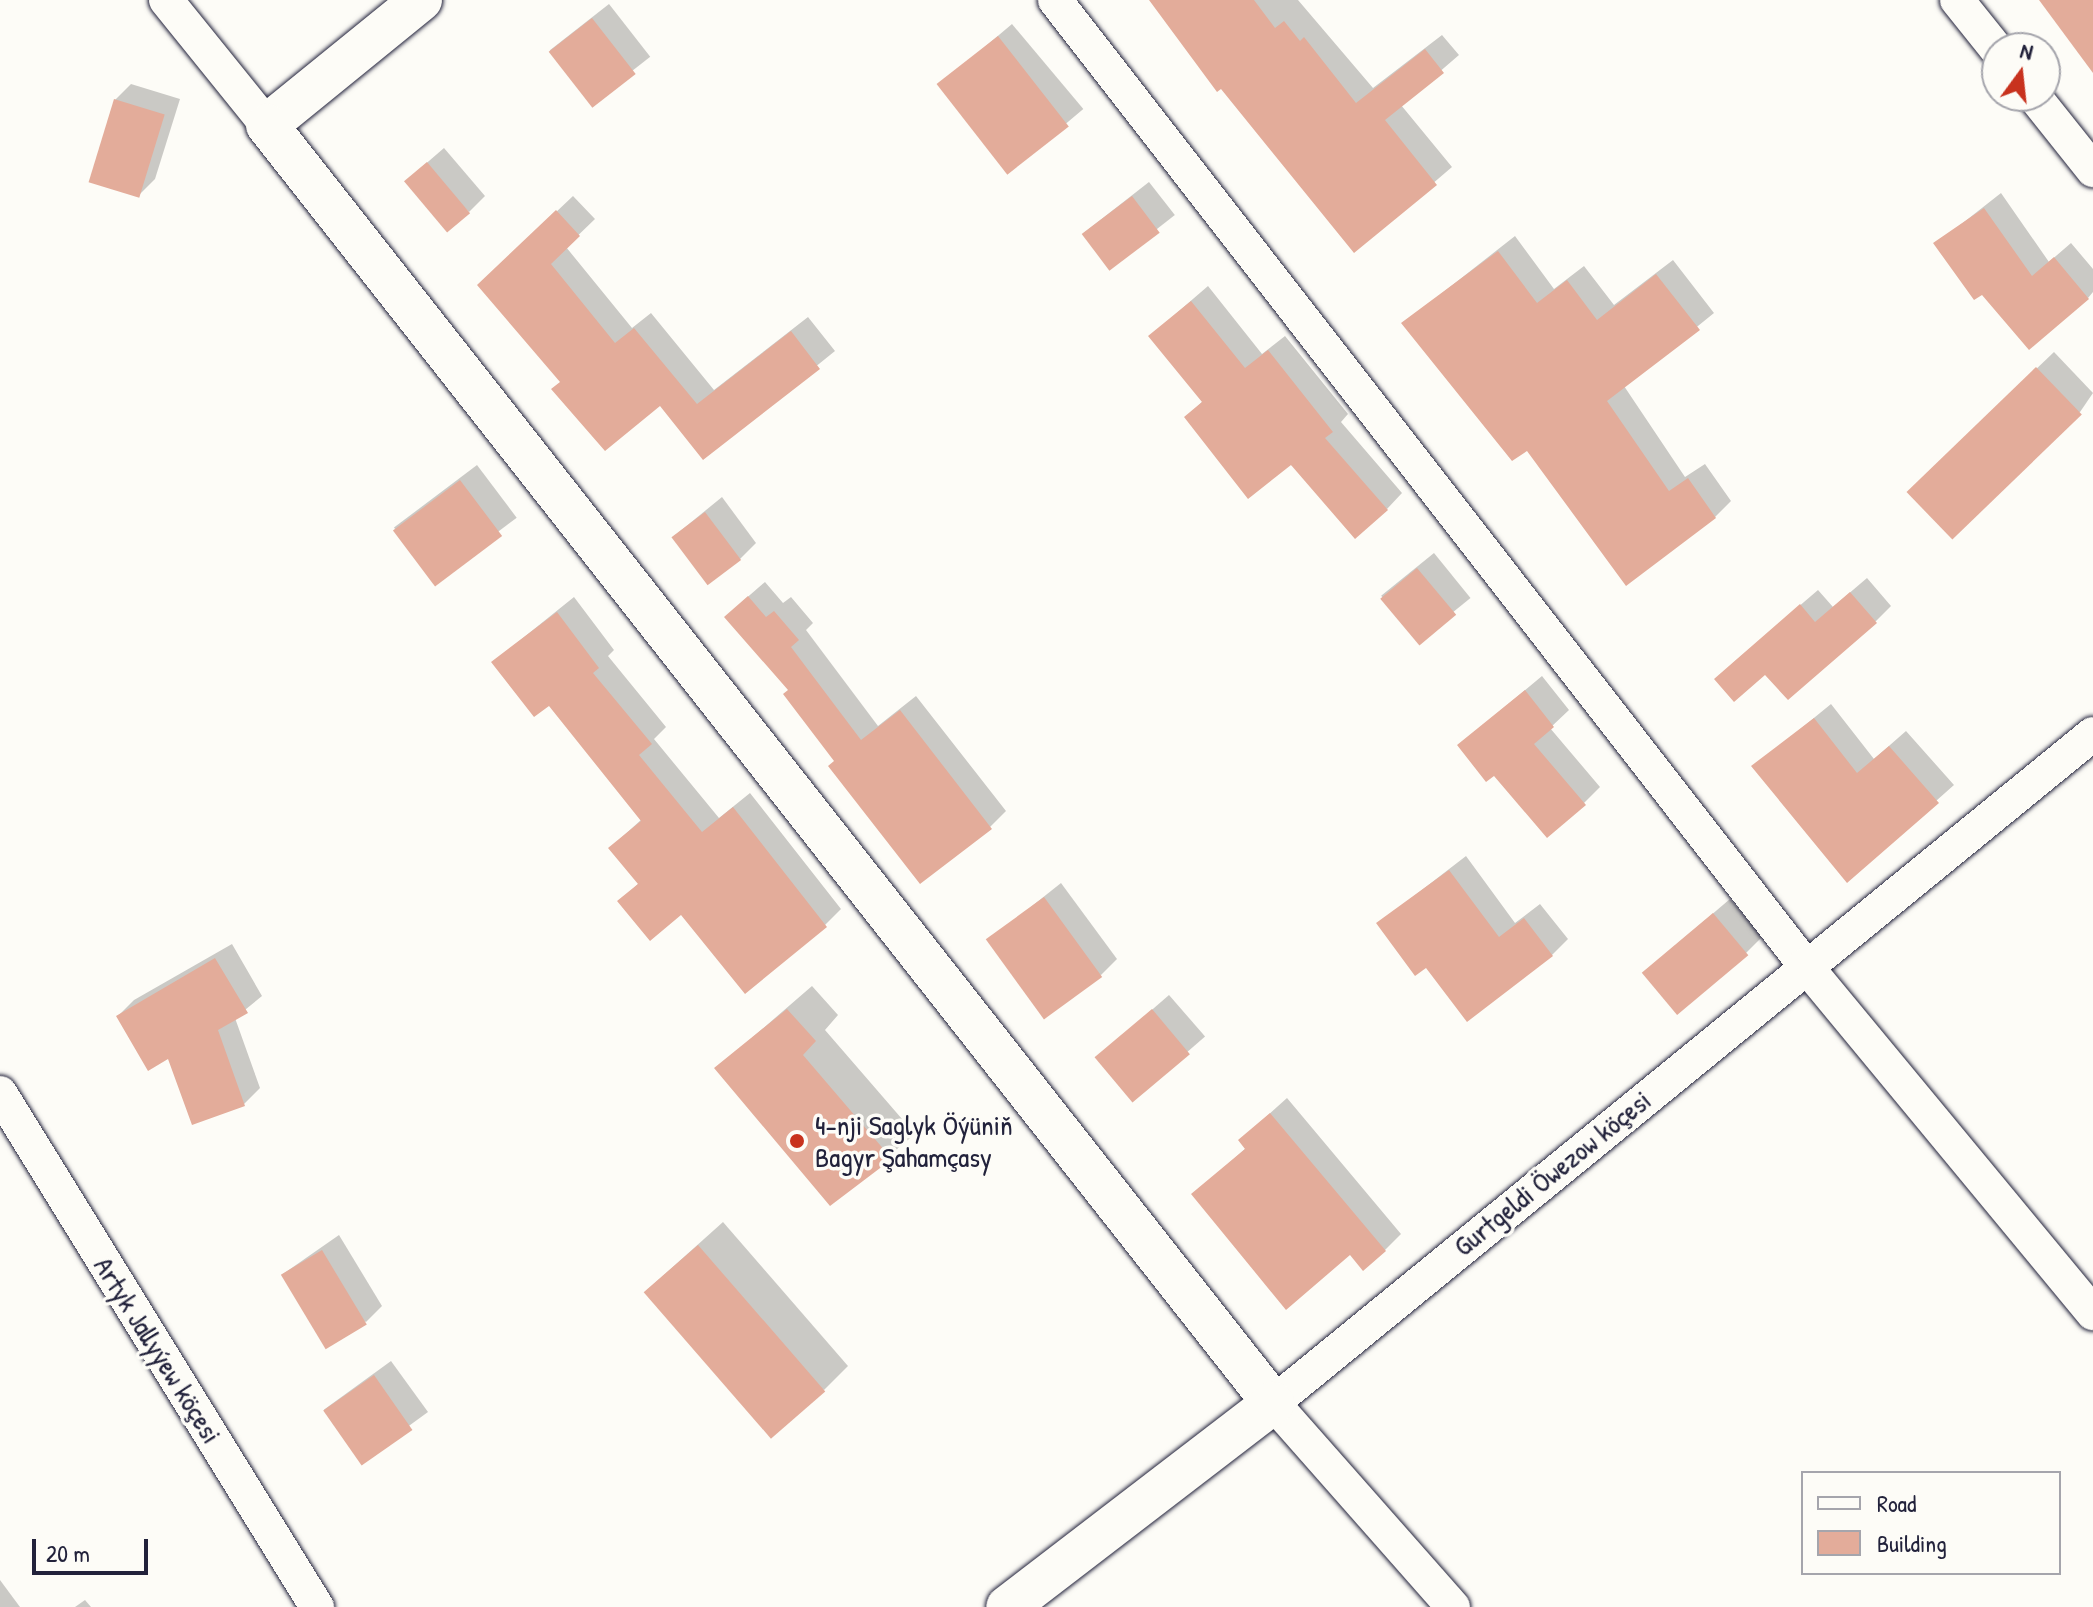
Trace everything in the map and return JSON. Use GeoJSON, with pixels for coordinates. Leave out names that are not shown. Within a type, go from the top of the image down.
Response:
{"type":"FeatureCollection","features":[{"type":"Feature","properties":{"kind":"street"},"geometry":{"type":"LineString","coordinates":[[166,0],[1273,1403],[1453,1607]]}},
{"type":"Feature","properties":{"kind":"street"},"geometry":{"type":"LineString","coordinates":[[267,125],[421,0]]}},
{"type":"Feature","properties":{"kind":"street"},"geometry":{"type":"LineString","coordinates":[[1055,0],[1805,965],[2093,1313]]}},
{"type":"Feature","properties":{"kind":"street"},"geometry":{"type":"LineString","coordinates":[[1957,0],[1983,32]]}},
{"type":"Feature","properties":{"kind":"street"},"geometry":{"type":"LineString","coordinates":[[2047,112],[2093,170]]}},
{"type":"Feature","properties":{"kind":"street","name":"Gurtgeldi Öwezow köçesi"},"geometry":{"type":"LineString","coordinates":[[1007,1607],[1273,1403],[1805,965],[2093,734]]}},
{"type":"Feature","properties":{"kind":"street","name":"Artyk Jallyýew köçesi"},"geometry":{"type":"LineString","coordinates":[[0,1093],[317,1607]]}},
{"type":"Feature","properties":{"kind":"building"},"geometry":{"type":"Polygon","coordinates":[[[1149,0],[1254,0],[1275,28],[1284,21],[1300,41],[1304,37],[1356,103],[1425,49],[1444,73],[1385,120],[1437,185],[1354,253],[1221,89],[1217,92],[1149,0]]]}},
{"type":"Feature","properties":{"kind":"building"},"geometry":{"type":"Polygon","coordinates":[[[2039,0],[2093,0],[2093,73],[2039,0]]]}},
{"type":"Feature","properties":{"kind":"building"},"geometry":{"type":"Polygon","coordinates":[[[592,18],[636,74],[592,108],[549,52],[592,18]]]}},
{"type":"Feature","properties":{"kind":"building"},"geometry":{"type":"Polygon","coordinates":[[[998,36],[1069,127],[1007,175],[937,84],[998,36]]]}},
{"type":"Feature","properties":{"kind":"building"},"geometry":{"type":"Polygon","coordinates":[[[114,99],[165,114],[139,198],[89,182],[114,99]]]}},
{"type":"Feature","properties":{"kind":"building"},"geometry":{"type":"Polygon","coordinates":[[[427,162],[470,213],[447,233],[404,181],[427,162]]]}},
{"type":"Feature","properties":{"kind":"building"},"geometry":{"type":"Polygon","coordinates":[[[1132,196],[1160,233],[1109,271],[1082,234],[1132,196]]]}},
{"type":"Feature","properties":{"kind":"building"},"geometry":{"type":"Polygon","coordinates":[[[1984,208],[2032,276],[2054,257],[2089,299],[2029,350],[1982,295],[1974,300],[1933,243],[1984,208]]]}},
{"type":"Feature","properties":{"kind":"building"},"geometry":{"type":"Polygon","coordinates":[[[556,210],[580,236],[551,264],[615,343],[634,328],[697,404],[791,331],[820,369],[703,460],[660,406],[605,451],[551,389],[560,382],[477,285],[556,210]]]}},
{"type":"Feature","properties":{"kind":"building"},"geometry":{"type":"Polygon","coordinates":[[[1498,251],[1537,303],[1567,280],[1597,320],[1656,274],[1700,330],[1607,401],[1669,491],[1688,478],[1716,518],[1626,586],[1527,451],[1512,461],[1401,323],[1498,251]]]}},
{"type":"Feature","properties":{"kind":"building"},"geometry":{"type":"Polygon","coordinates":[[[1191,301],[1245,368],[1268,350],[1333,432],[1325,438],[1388,510],[1355,539],[1291,465],[1248,499],[1184,417],[1202,402],[1148,336],[1191,301]]]}},
{"type":"Feature","properties":{"kind":"building"},"geometry":{"type":"Polygon","coordinates":[[[2036,367],[2082,414],[1952,540],[1907,492],[2036,367]]]}},
{"type":"Feature","properties":{"kind":"building"},"geometry":{"type":"Polygon","coordinates":[[[460,480],[502,536],[435,586],[393,531],[460,480]]]}},
{"type":"Feature","properties":{"kind":"building"},"geometry":{"type":"Polygon","coordinates":[[[705,512],[741,560],[708,585],[671,537],[705,512]]]}},
{"type":"Feature","properties":{"kind":"building"},"geometry":{"type":"Polygon","coordinates":[[[1417,568],[1456,615],[1419,646],[1380,599],[1417,568]]]}},
{"type":"Feature","properties":{"kind":"building"},"geometry":{"type":"Polygon","coordinates":[[[1850,592],[1877,623],[1788,700],[1765,675],[1734,702],[1714,679],[1800,604],[1815,622],[1850,592]]]}},
{"type":"Feature","properties":{"kind":"building"},"geometry":{"type":"Polygon","coordinates":[[[748,596],[766,617],[774,611],[799,640],[791,647],[861,740],[900,710],[992,829],[920,884],[828,766],[834,761],[783,694],[788,690],[724,617],[748,596]]]}},
{"type":"Feature","properties":{"kind":"building"},"geometry":{"type":"Polygon","coordinates":[[[557,612],[599,668],[593,673],[652,744],[639,755],[702,832],[733,807],[827,927],[745,994],[681,915],[650,941],[617,901],[638,884],[608,848],[641,821],[549,706],[534,717],[491,662],[557,612]]]}},
{"type":"Feature","properties":{"kind":"building"},"geometry":{"type":"Polygon","coordinates":[[[1525,690],[1554,727],[1534,744],[1586,805],[1547,838],[1494,776],[1486,782],[1457,745],[1525,690]]]}},
{"type":"Feature","properties":{"kind":"building"},"geometry":{"type":"Polygon","coordinates":[[[1814,718],[1857,773],[1889,746],[1939,803],[1847,883],[1751,766],[1814,718]]]}},
{"type":"Feature","properties":{"kind":"building"},"geometry":{"type":"Polygon","coordinates":[[[1449,870],[1499,937],[1524,918],[1553,956],[1467,1022],[1426,968],[1415,976],[1376,923],[1449,870]]]}},
{"type":"Feature","properties":{"kind":"building"},"geometry":{"type":"Polygon","coordinates":[[[1044,897],[1102,977],[1044,1019],[986,939],[1044,897]]]}},
{"type":"Feature","properties":{"kind":"building"},"geometry":{"type":"Polygon","coordinates":[[[1713,913],[1748,955],[1677,1015],[1642,973],[1713,913]]]}},
{"type":"Feature","properties":{"kind":"building"},"geometry":{"type":"Polygon","coordinates":[[[215,958],[248,1013],[218,1030],[245,1106],[192,1125],[168,1059],[148,1071],[116,1016],[215,958]]]}},
{"type":"Feature","properties":{"kind":"building"},"geometry":{"type":"Polygon","coordinates":[[[787,1009],[816,1041],[803,1055],[892,1159],[830,1206],[714,1068],[787,1009]]]}},
{"type":"Feature","properties":{"kind":"building"},"geometry":{"type":"Polygon","coordinates":[[[1152,1009],[1190,1054],[1132,1102],[1095,1057],[1152,1009]]]}},
{"type":"Feature","properties":{"kind":"building"},"geometry":{"type":"Polygon","coordinates":[[[1270,1113],[1386,1251],[1363,1271],[1350,1255],[1286,1310],[1191,1194],[1245,1149],[1238,1140],[1270,1113]]]}},
{"type":"Feature","properties":{"kind":"building"},"geometry":{"type":"Polygon","coordinates":[[[698,1245],[825,1391],[771,1439],[644,1292],[698,1245]]]}},
{"type":"Feature","properties":{"kind":"building"},"geometry":{"type":"Polygon","coordinates":[[[322,1250],[367,1325],[326,1349],[281,1275],[322,1250]]]}},
{"type":"Feature","properties":{"kind":"building"},"geometry":{"type":"Polygon","coordinates":[[[374,1375],[412,1430],[362,1465],[323,1411],[374,1375]]]}},
{"type":"Feature","properties":{"kind":"place","name":"4-nji Saglyk Öýüniň Bagyr Şahamçasy"},"geometry":{"type":"Point","coordinates":[797,1141]}}]}
